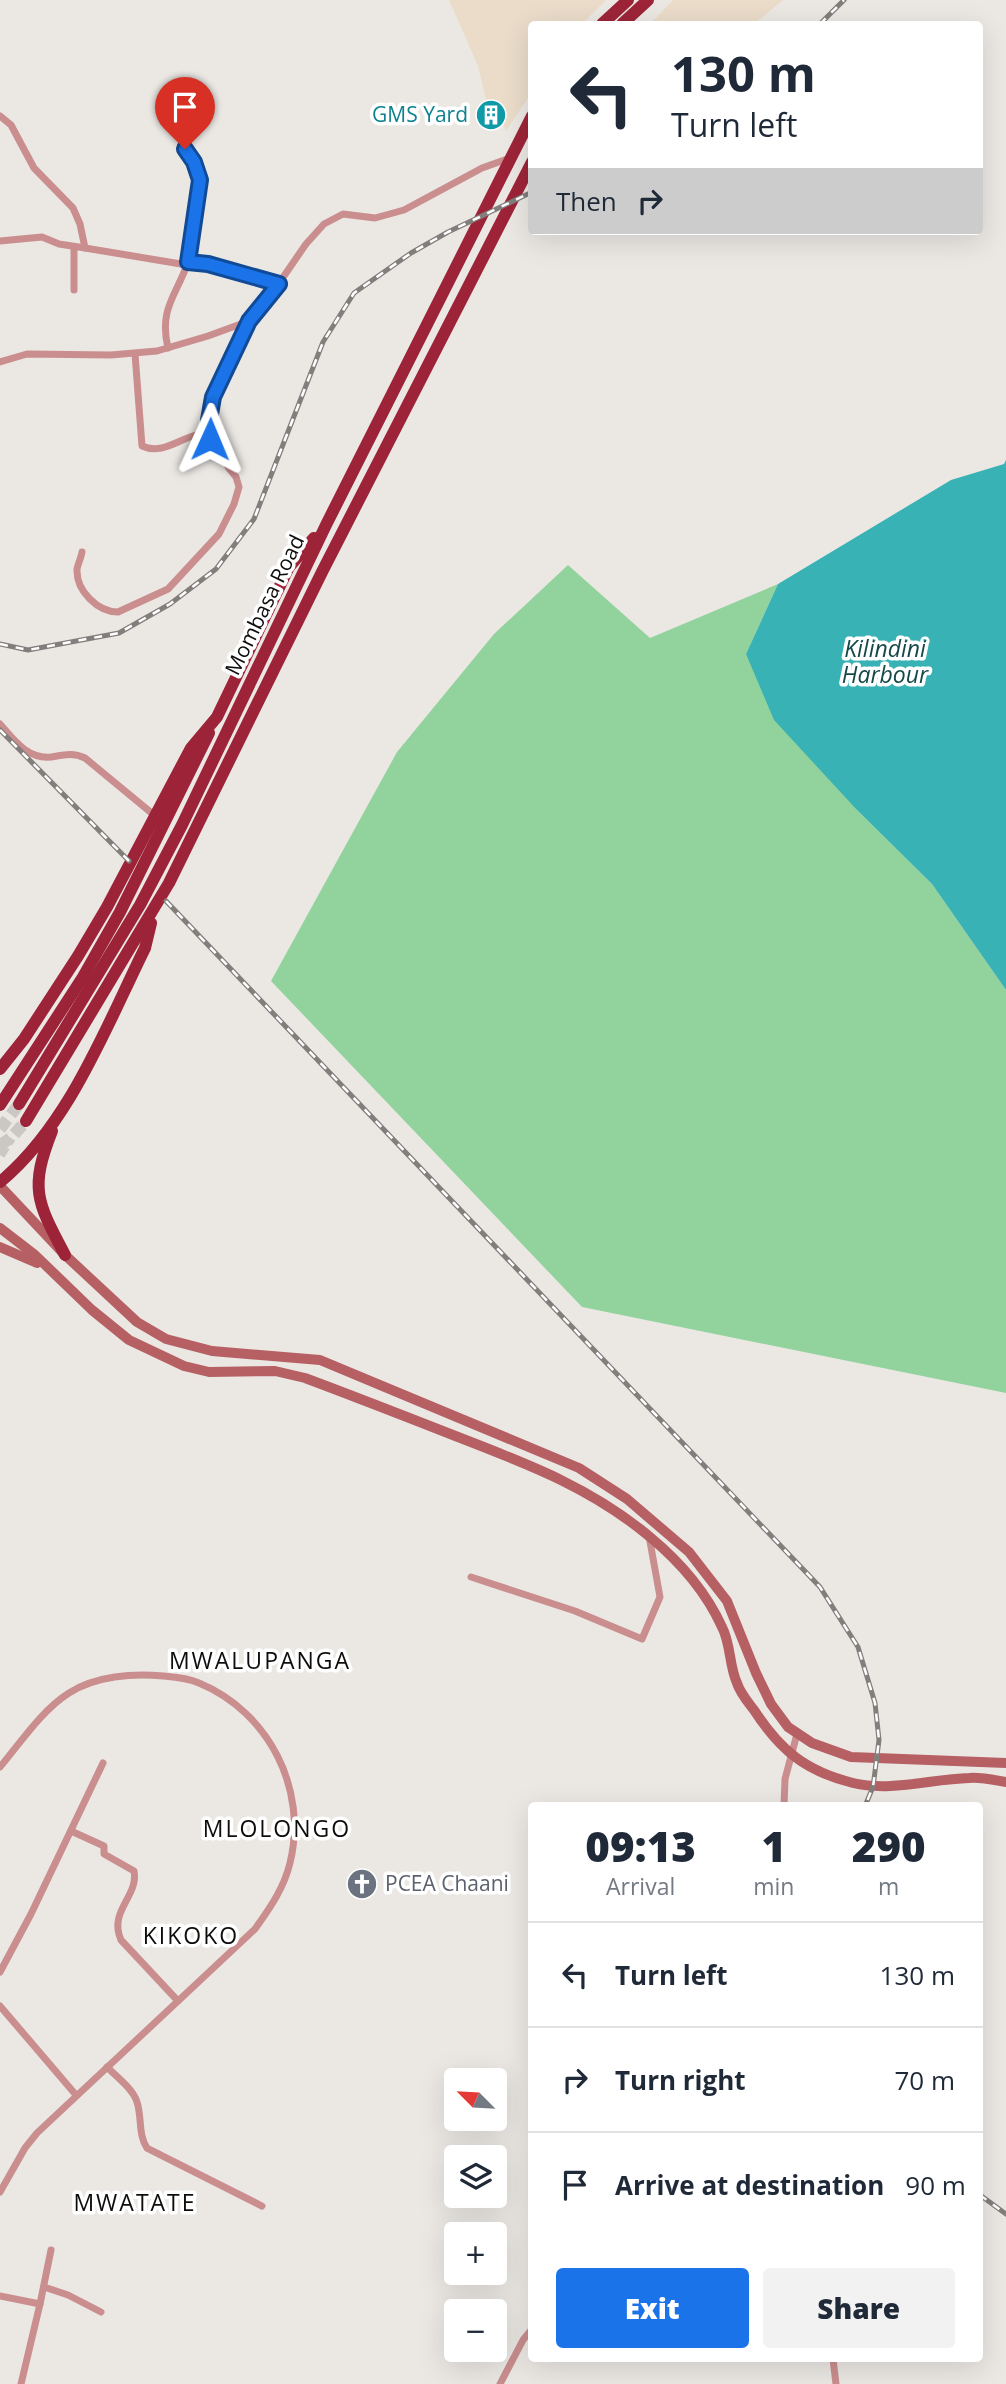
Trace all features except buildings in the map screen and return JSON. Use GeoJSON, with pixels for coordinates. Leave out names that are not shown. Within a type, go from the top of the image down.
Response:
{"type":"FeatureCollection","features":[{"type":"Feature","properties":{"kind":"highway"},"geometry":{"type":"LineString","coordinates":[[606,21],[628,0]]}},
{"type":"Feature","properties":{"kind":"highway"},"geometry":{"type":"LineString","coordinates":[[625,21],[649,0]]}},
{"type":"Feature","properties":{"kind":"highway","name":"Mombasa Road"},"geometry":{"type":"LineString","coordinates":[[19,1104],[139,905],[177,835],[326,525],[528,124]]}},
{"type":"Feature","properties":{"kind":"highway","name":"Mombasa Road"},"geometry":{"type":"LineString","coordinates":[[26,1121],[153,913],[322,572],[528,170]]}},
{"type":"Feature","properties":{"kind":"highway"},"geometry":{"type":"LineString","coordinates":[[0,1105],[83,977],[120,912],[289,567],[326,525]]}},
{"type":"Feature","properties":{"kind":"highway"},"geometry":{"type":"LineString","coordinates":[[0,1069],[30,1030],[78,956],[191,748],[217,717]]}},
{"type":"Feature","properties":{"kind":"highway"},"geometry":{"type":"LineString","coordinates":[[65,1255],[43,1213],[38,1185],[40,1160],[57,1118],[145,948],[153,913]]}},
{"type":"Feature","properties":{"kind":"highway"},"geometry":{"type":"LineString","coordinates":[[0,1184],[20,1166],[57,1118]]}},
{"type":"Feature","properties":{"kind":"main road"},"geometry":{"type":"LineString","coordinates":[[0,1184],[65,1255],[137,1322],[166,1339],[212,1351],[320,1360],[579,1468],[627,1499],[689,1552],[727,1601],[771,1704],[788,1727],[812,1743],[851,1757],[1006,1763]]}},
{"type":"Feature","properties":{"kind":"main road"},"geometry":{"type":"LineString","coordinates":[[0,1228],[129,1340],[184,1366],[209,1372],[275,1371],[305,1378],[561,1478],[602,1501],[649,1535],[677,1561],[701,1592],[723,1629],[737,1684],[773,1739],[790,1755],[818,1771],[854,1783],[887,1786],[971,1777],[1006,1782]]}},
{"type":"Feature","properties":{"kind":"main road"},"geometry":{"type":"LineString","coordinates":[[0,1247],[46,1266]]}},
{"type":"Feature","properties":{"kind":"street"},"geometry":{"type":"LineString","coordinates":[[0,116],[11,125],[34,168],[73,208],[80,224],[85,248]]}},
{"type":"Feature","properties":{"kind":"street"},"geometry":{"type":"LineString","coordinates":[[168,348],[165,331],[169,302],[188,263],[200,180],[194,162],[185,149]]}},
{"type":"Feature","properties":{"kind":"street"},"geometry":{"type":"LineString","coordinates":[[82,552],[77,570],[81,586],[91,601],[112,611],[158,595],[173,585],[219,534],[237,498],[238,482],[228,467],[225,453],[212,443],[209,433],[213,397],[249,321],[279,284],[311,237],[333,218],[343,214],[375,218],[404,210],[482,168],[511,158]]}},
{"type":"Feature","properties":{"kind":"street"},"geometry":{"type":"LineString","coordinates":[[0,241],[42,237],[74,247],[208,264],[279,284]]}},
{"type":"Feature","properties":{"kind":"street"},"geometry":{"type":"LineString","coordinates":[[74,247],[74,290]]}},
{"type":"Feature","properties":{"kind":"street"},"geometry":{"type":"LineString","coordinates":[[0,362],[27,354],[135,354],[168,348],[249,321]]}},
{"type":"Feature","properties":{"kind":"street"},"geometry":{"type":"LineString","coordinates":[[135,354],[142,446],[157,449],[194,434],[209,433]]}},
{"type":"Feature","properties":{"kind":"street"},"geometry":{"type":"LineString","coordinates":[[0,724],[22,748],[32,754],[47,757],[71,754],[85,758],[155,815]]}},
{"type":"Feature","properties":{"kind":"street"},"geometry":{"type":"LineString","coordinates":[[471,1577],[595,1618],[642,1639],[660,1597],[649,1535]]}},
{"type":"Feature","properties":{"kind":"street"},"geometry":{"type":"LineString","coordinates":[[0,1767],[35,1725],[68,1693],[79,1687],[126,1675],[147,1674],[187,1679],[200,1683],[232,1702],[266,1734],[284,1769],[290,1793],[294,1836],[287,1873],[277,1897],[255,1929],[76,2095],[25,2148],[0,2192]]}},
{"type":"Feature","properties":{"kind":"street"},"geometry":{"type":"LineString","coordinates":[[783,1802],[785,1779],[797,1734]]}},
{"type":"Feature","properties":{"kind":"street"},"geometry":{"type":"LineString","coordinates":[[0,1972],[31,1914],[103,1763]]}},
{"type":"Feature","properties":{"kind":"street"},"geometry":{"type":"LineString","coordinates":[[71,1831],[104,1846],[104,1854],[134,1871],[135,1879],[116,1920],[117,1931],[121,1940],[178,2001]]}},
{"type":"Feature","properties":{"kind":"street"},"geometry":{"type":"LineString","coordinates":[[0,2006],[76,2095]]}},
{"type":"Feature","properties":{"kind":"street"},"geometry":{"type":"LineString","coordinates":[[107,2067],[134,2095],[146,2148],[262,2206]]}},
{"type":"Feature","properties":{"kind":"street"},"geometry":{"type":"LineString","coordinates":[[21,2384],[51,2250]]}},
{"type":"Feature","properties":{"kind":"street"},"geometry":{"type":"LineString","coordinates":[[44,2287],[68,2295],[101,2312]]}},
{"type":"Feature","properties":{"kind":"street"},"geometry":{"type":"LineString","coordinates":[[0,2296],[40,2304]]}},
{"type":"Feature","properties":{"kind":"street"},"geometry":{"type":"LineString","coordinates":[[500,2384],[528,2334]]}},
{"type":"Feature","properties":{"kind":"street"},"geometry":{"type":"LineString","coordinates":[[833,2362],[836,2384]]}},
{"type":"Feature","properties":{"kind":"shaded area"},"geometry":{"type":"Polygon","coordinates":[[[449,0],[606,0],[585,21],[528,21],[528,98],[506,131],[495,106],[487,104],[478,66],[449,0]]]}},
{"type":"Feature","properties":{"kind":"shaded area"},"geometry":{"type":"Polygon","coordinates":[[[673,0],[783,0],[758,21],[653,21],[673,0]]]}},
{"type":"Feature","properties":{"kind":"green space"},"geometry":{"type":"Polygon","coordinates":[[[568,565],[650,638],[778,584],[746,654],[857,810],[932,884],[1006,990],[1006,1393],[582,1307],[271,981],[397,752],[494,634],[568,565]]]}},
{"type":"Feature","properties":{"kind":"water","name":"Kilindini Harbour"},"geometry":{"type":"Polygon","coordinates":[[[1006,460],[1006,990],[932,884],[857,810],[774,720],[746,654],[778,584],[951,480],[1004,464],[1006,460]]]}},
{"type":"Feature","properties":{"kind":"tunnel"},"geometry":{"type":"LineString","coordinates":[[0,1129],[19,1104]]}},
{"type":"Feature","properties":{"kind":"tunnel"},"geometry":{"type":"LineString","coordinates":[[0,1145],[11,1138],[26,1121]]}},
{"type":"Feature","properties":{"kind":"tunnel"},"geometry":{"type":"LineString","coordinates":[[0,1155],[11,1138]]}},
{"type":"Feature","properties":{"kind":"railway"},"geometry":{"type":"LineString","coordinates":[[823,21],[844,0]]}},
{"type":"Feature","properties":{"kind":"railway"},"geometry":{"type":"LineString","coordinates":[[0,644],[28,650],[119,633],[170,604],[216,569],[254,519],[323,342],[354,293],[411,253],[528,194]]}},
{"type":"Feature","properties":{"kind":"railway"},"geometry":{"type":"LineString","coordinates":[[0,730],[129,861]]}},
{"type":"Feature","properties":{"kind":"railway"},"geometry":{"type":"LineString","coordinates":[[166,901],[820,1587],[858,1647],[875,1703],[879,1740],[873,1787],[867,1802]]}},
{"type":"Feature","properties":{"kind":"railway"},"geometry":{"type":"LineString","coordinates":[[983,2197],[1006,2214]]}},
{"type":"Feature","properties":{"kind":"place","name":"GMS Yard"},"geometry":{"type":"Point","coordinates":[491,115]}},
{"type":"Feature","properties":{"kind":"place","name":"PCEA Chaani"},"geometry":{"type":"Point","coordinates":[362,1884]}},
{"type":"Feature","properties":{"kind":"district","name":"MWALUPANGA"},"geometry":{"type":"Point","coordinates":[260,1661]}},
{"type":"Feature","properties":{"kind":"district","name":"MLOLONGO"},"geometry":{"type":"Point","coordinates":[277,1829]}},
{"type":"Feature","properties":{"kind":"district","name":"KIKOKO"},"geometry":{"type":"Point","coordinates":[191,1936]}},
{"type":"Feature","properties":{"kind":"district","name":"MWATATE"},"geometry":{"type":"Point","coordinates":[135,2203]}},
{"type":"Feature","properties":{"kind":"route"},"geometry":{"type":"LineString","coordinates":[[185,149],[194,162],[200,180],[188,262],[201,262],[279,284],[249,321],[213,397],[208,428],[210,439]]}}]}
